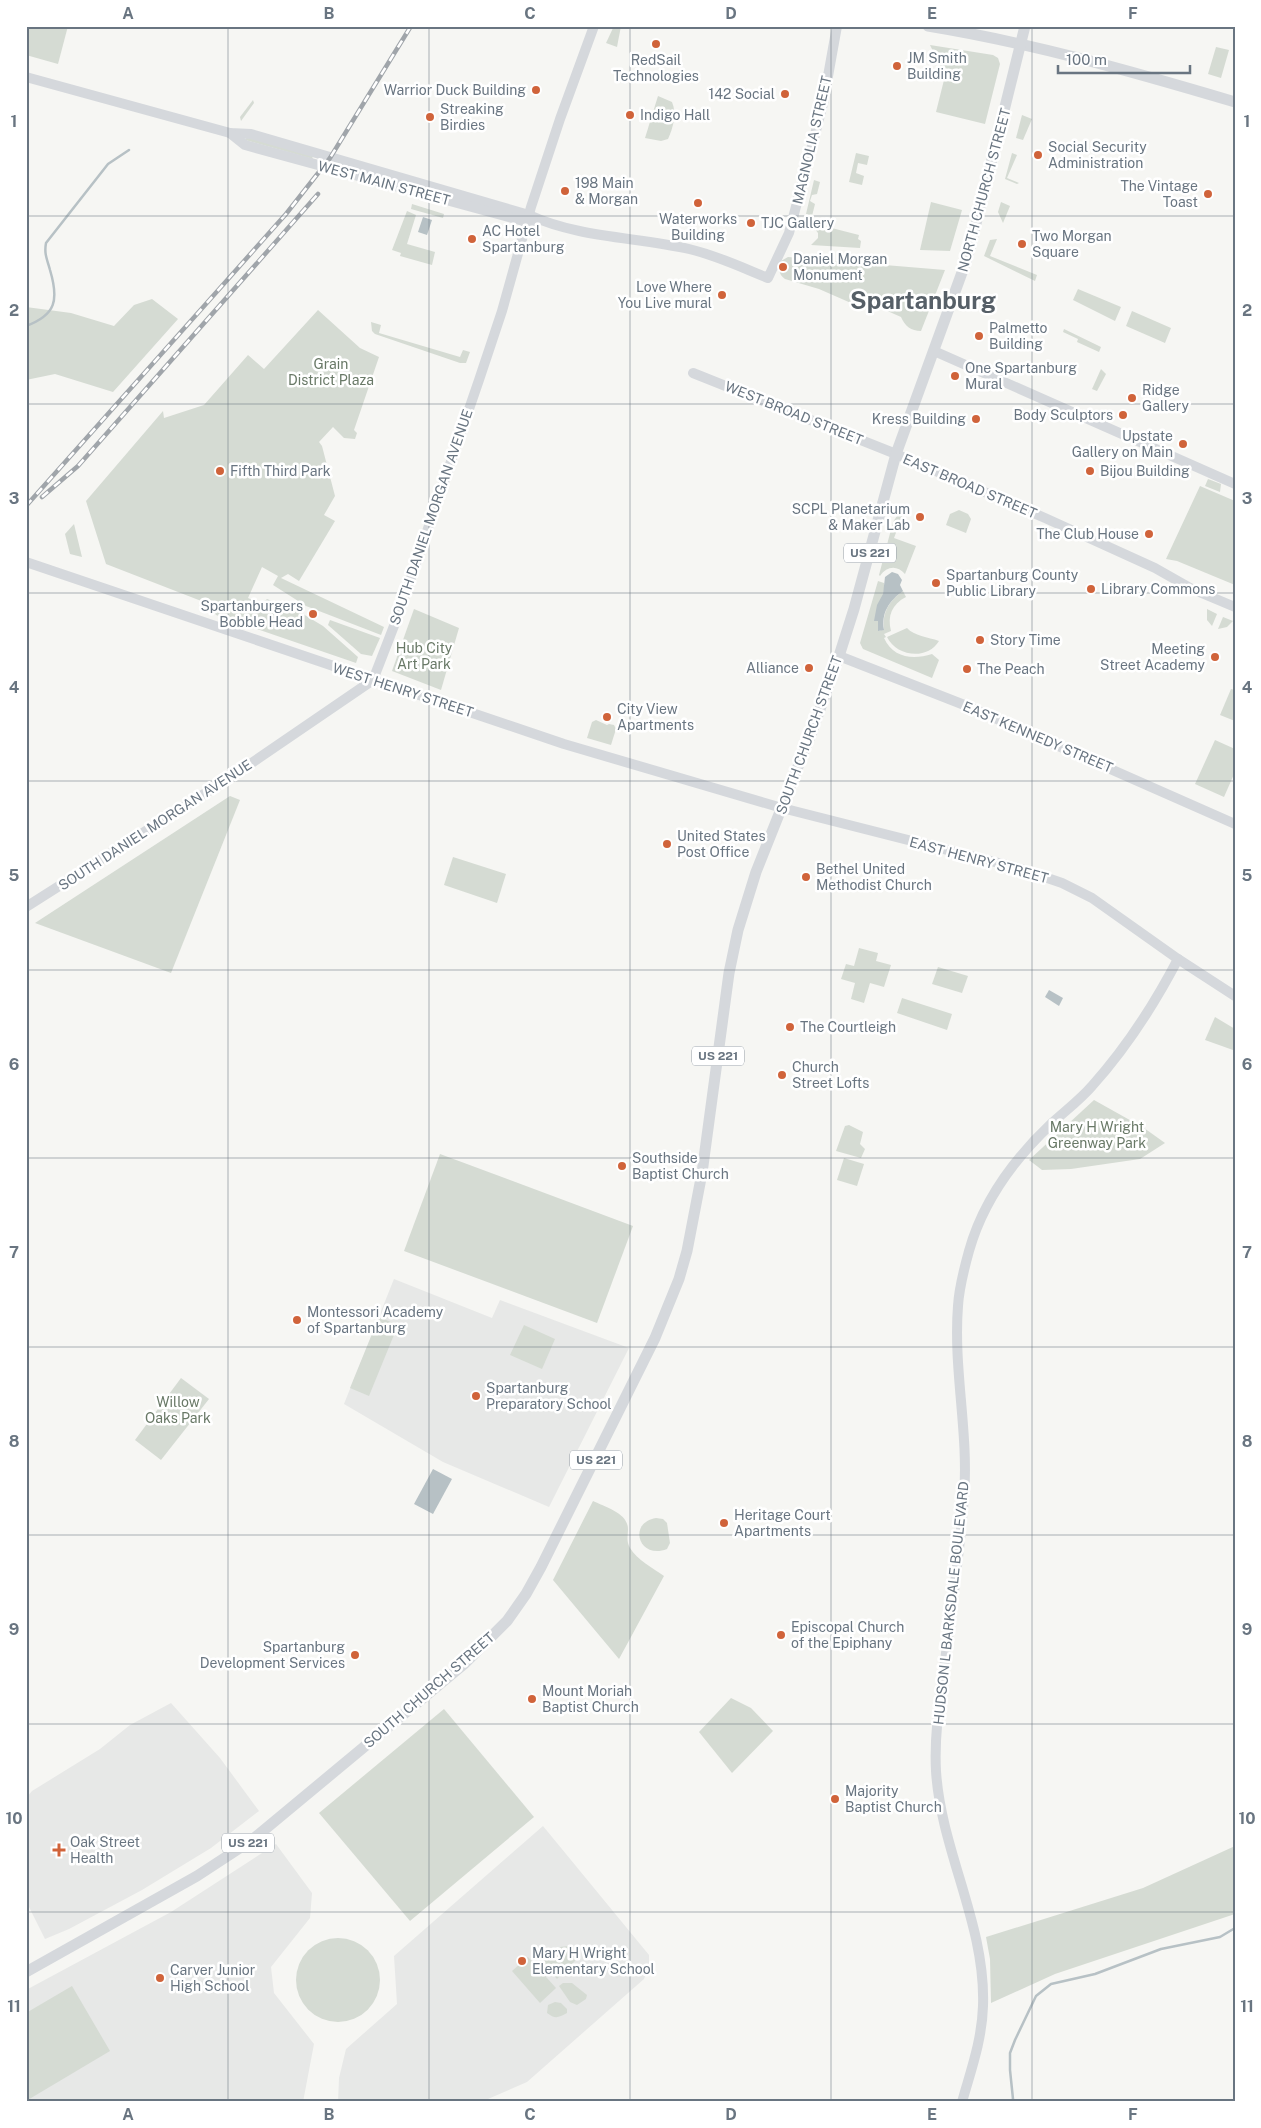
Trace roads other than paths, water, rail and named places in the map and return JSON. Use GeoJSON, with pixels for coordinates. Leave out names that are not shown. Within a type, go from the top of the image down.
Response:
{"type":"FeatureCollection","features":[{"type":"Feature","properties":{"kind":"main road"},"geometry":{"type":"LineString","coordinates":[[928,26],[979,35],[1065,55],[1235,102]]}},
{"type":"Feature","properties":{"kind":"main road","name":"NORTH CHURCH STREET"},"geometry":{"type":"LineString","coordinates":[[934,351],[968,256],[1026,26]]}},
{"type":"Feature","properties":{"kind":"main road","name":"SOUTH CHURCH STREET"},"geometry":{"type":"LineString","coordinates":[[26,1972],[198,1876],[252,1840],[464,1664],[495,1634],[526,1594],[612,1428],[655,1338],[679,1279],[687,1251],[702,1172],[729,973],[738,930],[756,872],[839,656],[854,609],[896,454],[934,351]]}},
{"type":"Feature","properties":{"kind":"street","name":"SOUTH DANIEL MORGAN AVENUE"},"geometry":{"type":"LineString","coordinates":[[26,907],[234,775],[373,680],[399,613],[490,347],[528,219],[571,86],[594,26]]}},
{"type":"Feature","properties":{"kind":"street","name":"MAGNOLIA STREET"},"geometry":{"type":"LineString","coordinates":[[768,278],[789,234],[795,214],[823,104],[838,26]]}},
{"type":"Feature","properties":{"kind":"street","name":"WEST MAIN STREET"},"geometry":{"type":"LineString","coordinates":[[26,77],[230,133],[251,134],[528,219],[609,236],[691,250],[768,278]]}},
{"type":"Feature","properties":{"kind":"street"},"geometry":{"type":"LineString","coordinates":[[934,351],[1235,484]]}},
{"type":"Feature","properties":{"kind":"street","name":"WEST BROAD STREET"},"geometry":{"type":"LineString","coordinates":[[693,373],[896,454]]}},
{"type":"Feature","properties":{"kind":"street","name":"EAST BROAD STREET"},"geometry":{"type":"LineString","coordinates":[[896,454],[1091,538],[1155,568],[1192,589],[1235,607]]}},
{"type":"Feature","properties":{"kind":"street","name":"WEST HENRY STREET"},"geometry":{"type":"LineString","coordinates":[[26,562],[564,744],[782,808]]}},
{"type":"Feature","properties":{"kind":"street","name":"EAST KENNEDY STREET"},"geometry":{"type":"LineString","coordinates":[[839,656],[972,708],[1235,824]]}},
{"type":"Feature","properties":{"kind":"street","name":"EAST HENRY STREET"},"geometry":{"type":"LineString","coordinates":[[782,808],[1018,868],[1046,877],[1092,898],[1178,959],[1235,996]]}},
{"type":"Feature","properties":{"kind":"street","name":"HUDSON L BARKSDALE BOULEVARD"},"geometry":{"type":"LineString","coordinates":[[962,2102],[979,2046],[983,1985],[976,1943],[942,1810],[936,1772],[936,1750],[964,1495],[964,1439],[957,1326],[958,1302],[969,1250],[977,1228],[1002,1180],[1018,1159],[1049,1126],[1090,1089],[1113,1061],[1146,1017],[1178,959]]}},
{"type":"Feature","properties":{"kind":"waterway"},"geometry":{"type":"LineString","coordinates":[[26,326],[44,317],[53,305],[53,281],[46,256],[46,243],[108,164],[129,150]]}},
{"type":"Feature","properties":{"kind":"waterway"},"geometry":{"type":"LineString","coordinates":[[1011,2102],[1013,2099],[1010,2053],[1036,1996],[1051,1984],[1095,1974],[1161,1949],[1220,1937],[1235,1928]]}},
{"type":"Feature","properties":{"kind":"railway"},"geometry":{"type":"LineString","coordinates":[[26,506],[286,214],[330,158],[411,26]]}},
{"type":"Feature","properties":{"kind":"railway"},"geometry":{"type":"LineString","coordinates":[[42,497],[78,466],[318,194]]}},
{"type":"Feature","properties":{"kind":"place","name":"RedSail Technologies"},"geometry":{"type":"Point","coordinates":[656,44]}},
{"type":"Feature","properties":{"kind":"place","name":"JM Smith Building"},"geometry":{"type":"Point","coordinates":[897,66]}},
{"type":"Feature","properties":{"kind":"place","name":"Warrior Duck Building"},"geometry":{"type":"Point","coordinates":[536,90]}},
{"type":"Feature","properties":{"kind":"place","name":"142 Social"},"geometry":{"type":"Point","coordinates":[785,94]}},
{"type":"Feature","properties":{"kind":"place","name":"Indigo Hall"},"geometry":{"type":"Point","coordinates":[630,115]}},
{"type":"Feature","properties":{"kind":"place","name":"Streaking Birdies"},"geometry":{"type":"Point","coordinates":[430,117]}},
{"type":"Feature","properties":{"kind":"place","name":"Social Security Administration"},"geometry":{"type":"Point","coordinates":[1038,155]}},
{"type":"Feature","properties":{"kind":"place","name":"198 Main & Morgan"},"geometry":{"type":"Point","coordinates":[565,191]}},
{"type":"Feature","properties":{"kind":"place","name":"The Vintage Toast"},"geometry":{"type":"Point","coordinates":[1208,194]}},
{"type":"Feature","properties":{"kind":"place","name":"Waterworks Building"},"geometry":{"type":"Point","coordinates":[698,203]}},
{"type":"Feature","properties":{"kind":"place","name":"TJC Gallery"},"geometry":{"type":"Point","coordinates":[751,223]}},
{"type":"Feature","properties":{"kind":"place","name":"AC Hotel Spartanburg"},"geometry":{"type":"Point","coordinates":[472,239]}},
{"type":"Feature","properties":{"kind":"place","name":"Two Morgan Square"},"geometry":{"type":"Point","coordinates":[1022,244]}},
{"type":"Feature","properties":{"kind":"place","name":"Daniel Morgan Monument"},"geometry":{"type":"Point","coordinates":[783,267]}},
{"type":"Feature","properties":{"kind":"place","name":"Love Where You Live mural"},"geometry":{"type":"Point","coordinates":[722,295]}},
{"type":"Feature","properties":{"kind":"place","name":"Palmetto Building"},"geometry":{"type":"Point","coordinates":[979,336]}},
{"type":"Feature","properties":{"kind":"place","name":"One Spartanburg Mural"},"geometry":{"type":"Point","coordinates":[955,376]}},
{"type":"Feature","properties":{"kind":"place","name":"Ridge Gallery"},"geometry":{"type":"Point","coordinates":[1132,398]}},
{"type":"Feature","properties":{"kind":"place","name":"Body Sculptors"},"geometry":{"type":"Point","coordinates":[1123,415]}},
{"type":"Feature","properties":{"kind":"place","name":"Kress Building"},"geometry":{"type":"Point","coordinates":[976,419]}},
{"type":"Feature","properties":{"kind":"place","name":"Upstate Gallery on Main"},"geometry":{"type":"Point","coordinates":[1183,444]}},
{"type":"Feature","properties":{"kind":"place","name":"Fifth Third Park"},"geometry":{"type":"Point","coordinates":[220,471]}},
{"type":"Feature","properties":{"kind":"place","name":"Bijou Building"},"geometry":{"type":"Point","coordinates":[1090,471]}},
{"type":"Feature","properties":{"kind":"place","name":"SCPL Planetarium & Maker Lab"},"geometry":{"type":"Point","coordinates":[920,517]}},
{"type":"Feature","properties":{"kind":"place","name":"The Club House"},"geometry":{"type":"Point","coordinates":[1149,534]}},
{"type":"Feature","properties":{"kind":"place","name":"Spartanburg County Public Library"},"geometry":{"type":"Point","coordinates":[936,583]}},
{"type":"Feature","properties":{"kind":"place","name":"Library Commons"},"geometry":{"type":"Point","coordinates":[1091,589]}},
{"type":"Feature","properties":{"kind":"place","name":"Spartanburgers Bobble Head"},"geometry":{"type":"Point","coordinates":[313,614]}},
{"type":"Feature","properties":{"kind":"place","name":"Story Time"},"geometry":{"type":"Point","coordinates":[980,640]}},
{"type":"Feature","properties":{"kind":"place","name":"Meeting Street Academy"},"geometry":{"type":"Point","coordinates":[1215,657]}},
{"type":"Feature","properties":{"kind":"place","name":"Alliance"},"geometry":{"type":"Point","coordinates":[809,668]}},
{"type":"Feature","properties":{"kind":"place","name":"The Peach"},"geometry":{"type":"Point","coordinates":[967,669]}},
{"type":"Feature","properties":{"kind":"place","name":"City View Apartments"},"geometry":{"type":"Point","coordinates":[607,717]}},
{"type":"Feature","properties":{"kind":"place","name":"United States Post Office"},"geometry":{"type":"Point","coordinates":[667,844]}},
{"type":"Feature","properties":{"kind":"place","name":"Bethel United Methodist Church"},"geometry":{"type":"Point","coordinates":[806,877]}},
{"type":"Feature","properties":{"kind":"place","name":"The Courtleigh"},"geometry":{"type":"Point","coordinates":[790,1027]}},
{"type":"Feature","properties":{"kind":"place","name":"Church Street Lofts"},"geometry":{"type":"Point","coordinates":[782,1075]}},
{"type":"Feature","properties":{"kind":"place","name":"Southside Baptist Church"},"geometry":{"type":"Point","coordinates":[622,1166]}},
{"type":"Feature","properties":{"kind":"place","name":"Montessori Academy of Spartanburg"},"geometry":{"type":"Point","coordinates":[297,1320]}},
{"type":"Feature","properties":{"kind":"place","name":"Spartanburg Preparatory School"},"geometry":{"type":"Point","coordinates":[476,1396]}},
{"type":"Feature","properties":{"kind":"place","name":"Heritage Court Apartments"},"geometry":{"type":"Point","coordinates":[724,1523]}},
{"type":"Feature","properties":{"kind":"place","name":"Episcopal Church of the Epiphany"},"geometry":{"type":"Point","coordinates":[781,1635]}},
{"type":"Feature","properties":{"kind":"place","name":"Spartanburg Development Services"},"geometry":{"type":"Point","coordinates":[355,1655]}},
{"type":"Feature","properties":{"kind":"place","name":"Mount Moriah Baptist Church"},"geometry":{"type":"Point","coordinates":[532,1699]}},
{"type":"Feature","properties":{"kind":"place","name":"Majority Baptist Church"},"geometry":{"type":"Point","coordinates":[835,1799]}},
{"type":"Feature","properties":{"kind":"place","name":"Oak Street Health"},"geometry":{"type":"Point","coordinates":[59,1850]}},
{"type":"Feature","properties":{"kind":"place","name":"Mary H Wright Elementary School"},"geometry":{"type":"Point","coordinates":[522,1961]}},
{"type":"Feature","properties":{"kind":"place","name":"Carver Junior High School"},"geometry":{"type":"Point","coordinates":[160,1978]}},
{"type":"Feature","properties":{"kind":"district","name":"Spartanburg"},"geometry":{"type":"Point","coordinates":[923,300]}},
{"type":"Feature","properties":{"kind":"park label","name":"Grain District Plaza"},"geometry":{"type":"Point","coordinates":[331,372]}},
{"type":"Feature","properties":{"kind":"park label","name":"Hub City Art Park"},"geometry":{"type":"Point","coordinates":[424,656]}},
{"type":"Feature","properties":{"kind":"park label","name":"Mary H Wright Greenway Park"},"geometry":{"type":"Point","coordinates":[1097,1136]}},
{"type":"Feature","properties":{"kind":"park label","name":"Willow Oaks Park"},"geometry":{"type":"Point","coordinates":[178,1410]}}]}
